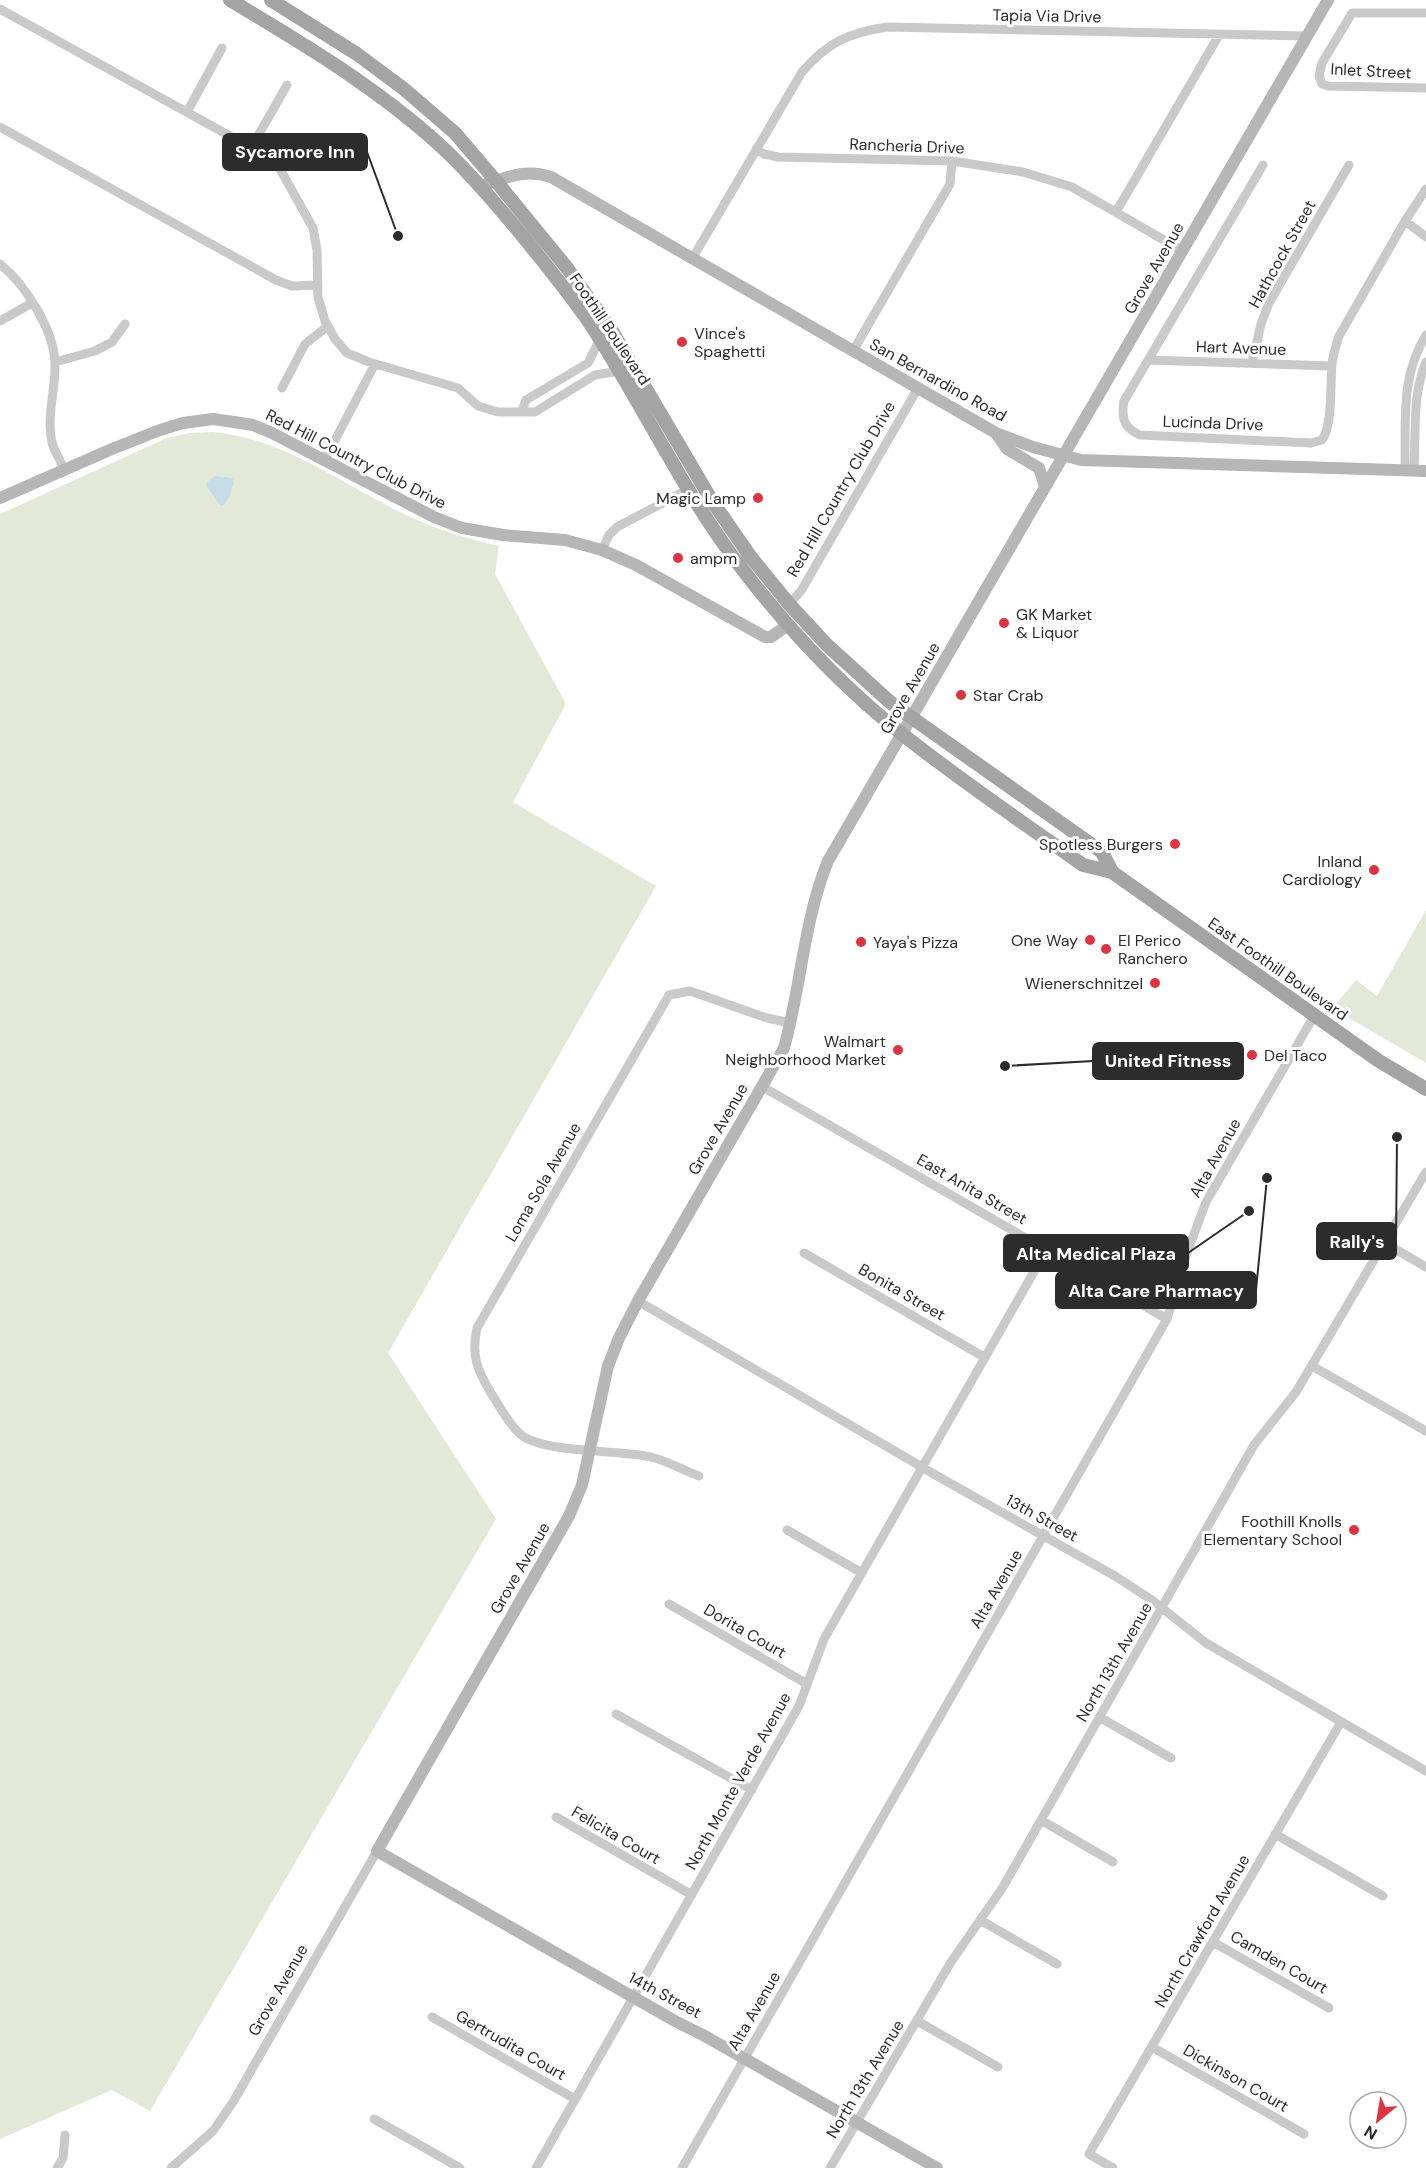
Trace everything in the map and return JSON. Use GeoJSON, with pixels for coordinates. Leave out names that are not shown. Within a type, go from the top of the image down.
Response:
{"type":"FeatureCollection","features":[{"type":"Feature","properties":{"kind":"main road","name":"Foothill Boulevard"},"geometry":{"type":"LineString","coordinates":[[230,0],[292,37],[368,88],[442,148],[480,186],[546,264],[600,339],[695,486],[750,556],[789,604],[827,645],[868,684],[912,718]]}},
{"type":"Feature","properties":{"kind":"main road","name":"Foothill Boulevard"},"geometry":{"type":"LineString","coordinates":[[271,0],[357,54],[404,89],[455,133],[567,268],[609,326],[729,552],[788,625],[859,697],[902,734]]}},
{"type":"Feature","properties":{"kind":"main road","name":"East Foothill Boulevard"},"geometry":{"type":"LineString","coordinates":[[912,718],[1102,852],[1112,872]]}},
{"type":"Feature","properties":{"kind":"main road","name":"East Foothill Boulevard"},"geometry":{"type":"LineString","coordinates":[[902,734],[1083,865],[1112,872],[1379,1061],[1426,1089]]}},
{"type":"Feature","properties":{"kind":"street","name":"Grove Avenue"},"geometry":{"type":"LineString","coordinates":[[171,2168],[213,2131],[233,2103],[568,1516],[582,1485],[608,1366],[619,1338],[784,1048],[819,884],[828,861],[1328,0]]}},
{"type":"Feature","properties":{"kind":"street"},"geometry":{"type":"LineString","coordinates":[[0,9],[266,156],[280,169],[313,228],[317,250],[318,297],[328,326],[347,353],[375,364],[458,388],[478,406],[498,412],[534,412],[595,375],[620,372]]}},
{"type":"Feature","properties":{"kind":"street","name":"Inlet Street"},"geometry":{"type":"LineString","coordinates":[[1426,13],[1352,13],[1322,63],[1319,76],[1322,84],[1328,87],[1426,88]]}},
{"type":"Feature","properties":{"kind":"street","name":"Tapia Via Drive"},"geometry":{"type":"LineString","coordinates":[[692,259],[802,72],[824,49],[843,37],[886,27],[1306,36]]}},
{"type":"Feature","properties":{"kind":"street"},"geometry":{"type":"LineString","coordinates":[[1116,212],[1219,35]]}},
{"type":"Feature","properties":{"kind":"street"},"geometry":{"type":"LineString","coordinates":[[187,112],[222,48]]}},
{"type":"Feature","properties":{"kind":"street"},"geometry":{"type":"LineString","coordinates":[[251,148],[287,85]]}},
{"type":"Feature","properties":{"kind":"street"},"geometry":{"type":"LineString","coordinates":[[0,127],[276,280],[292,286],[318,285]]}},
{"type":"Feature","properties":{"kind":"street","name":"Rancheria Drive"},"geometry":{"type":"LineString","coordinates":[[756,149],[778,157],[952,160],[1023,172],[1072,187],[1183,251]]}},
{"type":"Feature","properties":{"kind":"street"},"geometry":{"type":"LineString","coordinates":[[853,351],[950,184],[952,160]]}},
{"type":"Feature","properties":{"kind":"street","name":"Lucinda Drive"},"geometry":{"type":"LineString","coordinates":[[1263,165],[1124,401],[1122,411],[1130,431],[1140,435],[1311,442],[1322,440],[1327,430],[1332,366],[1339,336],[1426,189]]}},
{"type":"Feature","properties":{"kind":"street","name":"Hathcock Street"},"geometry":{"type":"LineString","coordinates":[[1252,363],[1261,324],[1269,303],[1349,165]]}},
{"type":"Feature","properties":{"kind":"street","name":"San Bernardino Road"},"geometry":{"type":"LineString","coordinates":[[480,186],[525,173],[538,172],[551,177],[996,433],[1062,456],[1081,460],[1415,470]]}},
{"type":"Feature","properties":{"kind":"street"},"geometry":{"type":"LineString","coordinates":[[1405,221],[1426,237]]}},
{"type":"Feature","properties":{"kind":"street"},"geometry":{"type":"LineString","coordinates":[[0,264],[13,274],[24,288],[47,330],[55,362],[51,426],[53,446],[65,471]]}},
{"type":"Feature","properties":{"kind":"street"},"geometry":{"type":"LineString","coordinates":[[0,321],[32,303]]}},
{"type":"Feature","properties":{"kind":"street"},"geometry":{"type":"LineString","coordinates":[[55,362],[94,351],[112,342],[125,324]]}},
{"type":"Feature","properties":{"kind":"street"},"geometry":{"type":"LineString","coordinates":[[282,388],[305,344],[328,326]]}},
{"type":"Feature","properties":{"kind":"street"},"geometry":{"type":"LineString","coordinates":[[1415,470],[1407,390],[1410,368],[1426,335]]}},
{"type":"Feature","properties":{"kind":"street"},"geometry":{"type":"LineString","coordinates":[[522,411],[526,400],[588,363],[600,339]]}},
{"type":"Feature","properties":{"kind":"street","name":"Hart Avenue"},"geometry":{"type":"LineString","coordinates":[[1148,360],[1332,366]]}},
{"type":"Feature","properties":{"kind":"street"},"geometry":{"type":"LineString","coordinates":[[1415,470],[1418,394],[1420,375],[1426,362]]}},
{"type":"Feature","properties":{"kind":"street"},"geometry":{"type":"LineString","coordinates":[[588,363],[595,375]]}},
{"type":"Feature","properties":{"kind":"street"},"geometry":{"type":"LineString","coordinates":[[325,459],[375,364]]}},
{"type":"Feature","properties":{"kind":"street","name":"Red Hill Country Club Drive"},"geometry":{"type":"LineString","coordinates":[[789,604],[801,591],[918,388]]}},
{"type":"Feature","properties":{"kind":"street"},"geometry":{"type":"LineString","coordinates":[[538,393],[546,405]]}},
{"type":"Feature","properties":{"kind":"street","name":"Red Hill Country Club Drive"},"geometry":{"type":"LineString","coordinates":[[0,498],[160,430],[183,423],[213,419],[253,425],[325,459],[434,517],[462,528],[503,536],[565,540],[602,550],[645,570],[758,635],[771,637],[788,625]]}},
{"type":"Feature","properties":{"kind":"street"},"geometry":{"type":"LineString","coordinates":[[996,433],[1007,449],[1039,468],[1045,486]]}},
{"type":"Feature","properties":{"kind":"street"},"geometry":{"type":"LineString","coordinates":[[602,550],[609,535],[616,527],[695,486]]}},
{"type":"Feature","properties":{"kind":"street","name":"Loma Sola Avenue"},"geometry":{"type":"LineString","coordinates":[[591,1449],[544,1445],[521,1435],[507,1419],[483,1379],[475,1360],[474,1342],[477,1328],[669,994],[690,991],[767,1018],[791,1023]]}},
{"type":"Feature","properties":{"kind":"street","name":"Alta Avenue"},"geometry":{"type":"LineString","coordinates":[[681,2168],[1167,1319],[1187,1253],[1206,1202],[1314,1016]]}},
{"type":"Feature","properties":{"kind":"street","name":"East Anita Street"},"geometry":{"type":"LineString","coordinates":[[761,1086],[1167,1319]]}},
{"type":"Feature","properties":{"kind":"street","name":"North 13th Avenue"},"geometry":{"type":"LineString","coordinates":[[830,2168],[951,1962],[1003,1887],[1254,1445],[1296,1392],[1426,1172]]}},
{"type":"Feature","properties":{"kind":"street"},"geometry":{"type":"LineString","coordinates":[[1385,1244],[1426,1267]]}},
{"type":"Feature","properties":{"kind":"street","name":"North Monte Verde Avenue"},"geometry":{"type":"LineString","coordinates":[[536,2168],[799,1706],[824,1639],[1047,1249]]}},
{"type":"Feature","properties":{"kind":"street","name":"Bonita Street"},"geometry":{"type":"LineString","coordinates":[[804,1253],[984,1357]]}},
{"type":"Feature","properties":{"kind":"street","name":"13th Street"},"geometry":{"type":"LineString","coordinates":[[638,1302],[1115,1576],[1162,1608],[1206,1643],[1426,1771]]}},
{"type":"Feature","properties":{"kind":"street"},"geometry":{"type":"LineString","coordinates":[[1312,1366],[1426,1431]]}},
{"type":"Feature","properties":{"kind":"street"},"geometry":{"type":"LineString","coordinates":[[591,1449],[652,1457],[699,1476]]}},
{"type":"Feature","properties":{"kind":"street"},"geometry":{"type":"LineString","coordinates":[[787,1530],[862,1573]]}},
{"type":"Feature","properties":{"kind":"street","name":"Dorita Court"},"geometry":{"type":"LineString","coordinates":[[669,1604],[807,1684]]}},
{"type":"Feature","properties":{"kind":"street"},"geometry":{"type":"LineString","coordinates":[[616,1714],[752,1790]]}},
{"type":"Feature","properties":{"kind":"street"},"geometry":{"type":"LineString","coordinates":[[1099,1717],[1171,1758]]}},
{"type":"Feature","properties":{"kind":"street","name":"North Crawford Avenue"},"geometry":{"type":"LineString","coordinates":[[1113,2168],[1089,2154],[1341,1722]]}},
{"type":"Feature","properties":{"kind":"street","name":"Felicita Court"},"geometry":{"type":"LineString","coordinates":[[556,1818],[692,1895]]}},
{"type":"Feature","properties":{"kind":"street"},"geometry":{"type":"LineString","coordinates":[[1041,1820],[1113,1862]]}},
{"type":"Feature","properties":{"kind":"street"},"geometry":{"type":"LineString","coordinates":[[1275,1834],[1383,1896]]}},
{"type":"Feature","properties":{"kind":"street","name":"14th Street"},"geometry":{"type":"LineString","coordinates":[[377,1851],[938,2168]]}},
{"type":"Feature","properties":{"kind":"street"},"geometry":{"type":"LineString","coordinates":[[980,1920],[1057,1965]]}},
{"type":"Feature","properties":{"kind":"street","name":"Camden Court"},"geometry":{"type":"LineString","coordinates":[[1213,1942],[1329,2008]]}},
{"type":"Feature","properties":{"kind":"street","name":"Gertrudita Court"},"geometry":{"type":"LineString","coordinates":[[432,2018],[575,2099]]}},
{"type":"Feature","properties":{"kind":"street"},"geometry":{"type":"LineString","coordinates":[[917,2021],[998,2067]]}},
{"type":"Feature","properties":{"kind":"street","name":"Dickinson Court"},"geometry":{"type":"LineString","coordinates":[[1152,2047],[1304,2134]]}},
{"type":"Feature","properties":{"kind":"street"},"geometry":{"type":"LineString","coordinates":[[374,2119],[460,2168]]}},
{"type":"Feature","properties":{"kind":"street"},"geometry":{"type":"LineString","coordinates":[[57,2168],[63,2158],[65,2135]]}},
{"type":"Feature","properties":{"kind":"green space"},"geometry":{"type":"Polygon","coordinates":[[[213,432],[238,436],[286,452],[412,518],[448,532],[499,546],[495,574],[566,704],[513,802],[656,886],[388,1353],[496,1519],[150,2111],[112,2090],[0,2139],[0,514],[167,438],[189,433],[213,432]]]}},
{"type":"Feature","properties":{"kind":"green space"},"geometry":{"type":"Polygon","coordinates":[[[1426,910],[1426,1063],[1349,1018],[1336,1004],[1356,980],[1377,996],[1426,910]]]}},
{"type":"Feature","properties":{"kind":"water"},"geometry":{"type":"Polygon","coordinates":[[[215,476],[232,478],[234,482],[229,498],[223,506],[206,486],[207,482],[215,476]]]}},
{"type":"Feature","properties":{"kind":"place","name":"Sycamore Inn"},"geometry":{"type":"Point","coordinates":[398,236]}},
{"type":"Feature","properties":{"kind":"place","name":"Vince's Spaghetti"},"geometry":{"type":"Point","coordinates":[682,342]}},
{"type":"Feature","properties":{"kind":"place","name":"Magic Lamp"},"geometry":{"type":"Point","coordinates":[758,498]}},
{"type":"Feature","properties":{"kind":"place","name":"ampm"},"geometry":{"type":"Point","coordinates":[678,558]}},
{"type":"Feature","properties":{"kind":"place","name":"GK Market & Liquor"},"geometry":{"type":"Point","coordinates":[1004,623]}},
{"type":"Feature","properties":{"kind":"place","name":"Star Crab"},"geometry":{"type":"Point","coordinates":[961,695]}},
{"type":"Feature","properties":{"kind":"place","name":"Spotless Burgers"},"geometry":{"type":"Point","coordinates":[1175,844]}},
{"type":"Feature","properties":{"kind":"place","name":"Inland Cardiology"},"geometry":{"type":"Point","coordinates":[1374,870]}},
{"type":"Feature","properties":{"kind":"place","name":"One Way"},"geometry":{"type":"Point","coordinates":[1090,940]}},
{"type":"Feature","properties":{"kind":"place","name":"Yaya's Pizza"},"geometry":{"type":"Point","coordinates":[861,942]}},
{"type":"Feature","properties":{"kind":"place","name":"El Perico Ranchero"},"geometry":{"type":"Point","coordinates":[1106,949]}},
{"type":"Feature","properties":{"kind":"place","name":"Wienerschnitzel"},"geometry":{"type":"Point","coordinates":[1155,983]}},
{"type":"Feature","properties":{"kind":"place","name":"Walmart Neighborhood Market"},"geometry":{"type":"Point","coordinates":[898,1050]}},
{"type":"Feature","properties":{"kind":"place","name":"Del Taco"},"geometry":{"type":"Point","coordinates":[1252,1055]}},
{"type":"Feature","properties":{"kind":"place","name":"United Fitness"},"geometry":{"type":"Point","coordinates":[1005,1066]}},
{"type":"Feature","properties":{"kind":"place","name":"Rally's"},"geometry":{"type":"Point","coordinates":[1397,1137]}},
{"type":"Feature","properties":{"kind":"place","name":"Alta Care Pharmacy"},"geometry":{"type":"Point","coordinates":[1267,1178]}},
{"type":"Feature","properties":{"kind":"place","name":"Alta Medical Plaza"},"geometry":{"type":"Point","coordinates":[1249,1211]}},
{"type":"Feature","properties":{"kind":"place","name":"Foothill Knolls Elementary School"},"geometry":{"type":"Point","coordinates":[1354,1530]}}]}
